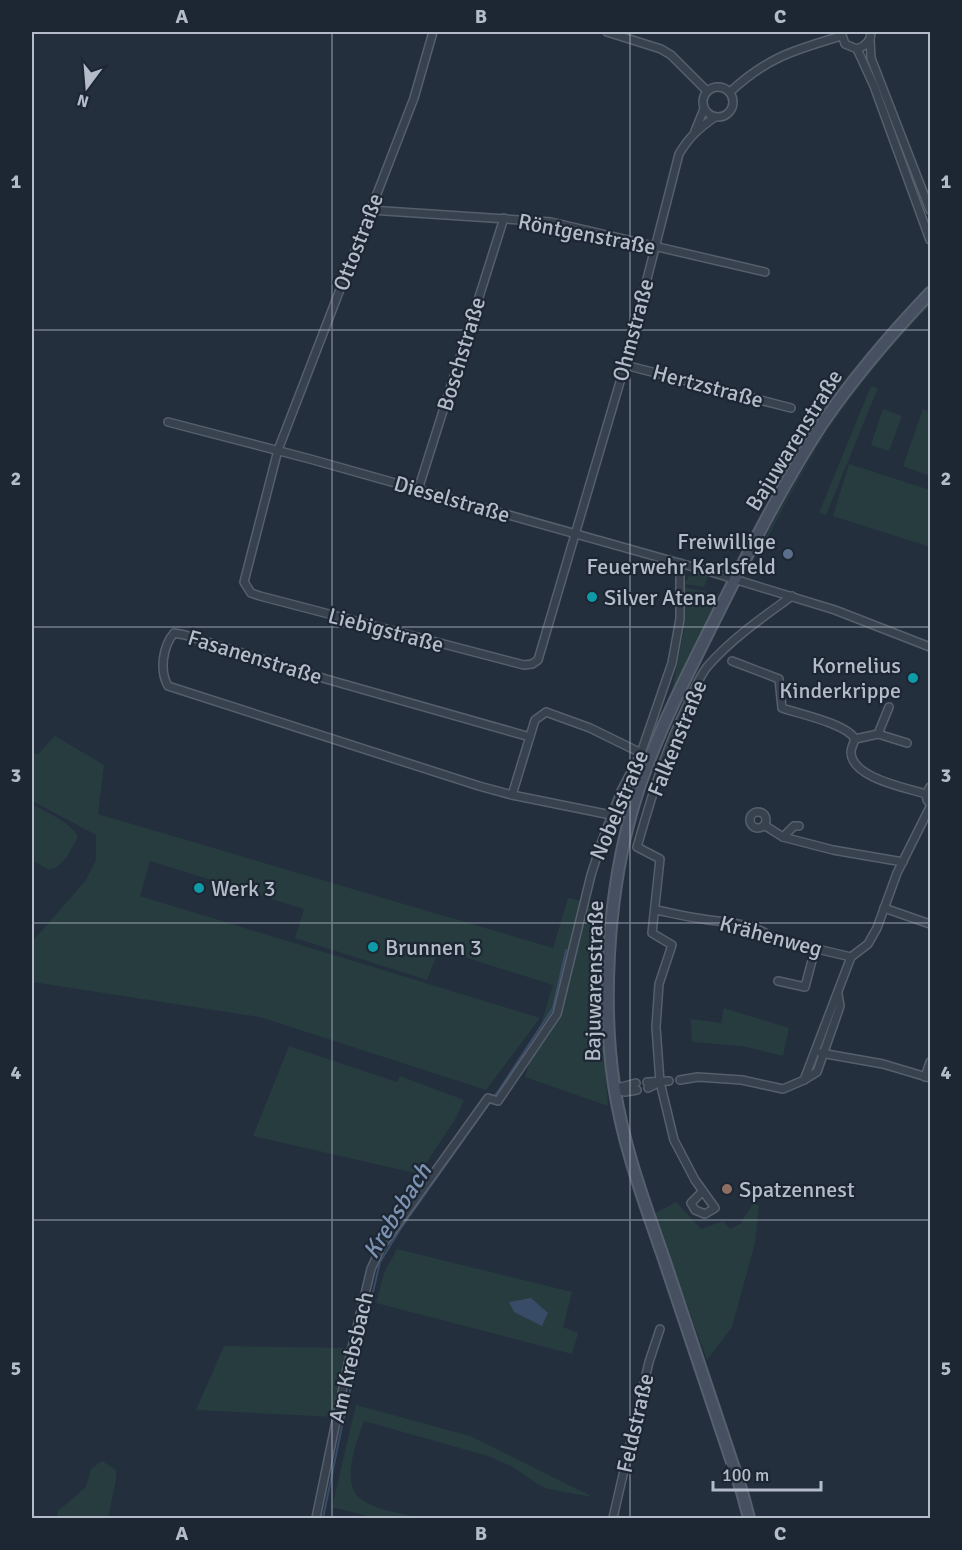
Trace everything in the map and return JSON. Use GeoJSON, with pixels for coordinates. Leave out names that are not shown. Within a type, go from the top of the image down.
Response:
{"type":"FeatureCollection","features":[{"type":"Feature","properties":{"kind":"main road","name":"Bajuwarenstraße"},"geometry":{"type":"LineString","coordinates":[[749,1518],[631,1163],[614,1089],[609,969],[615,888],[629,821],[650,761],[673,706],[768,515],[822,425],[858,375],[891,334],[930,293]]}},
{"type":"Feature","properties":{"kind":"street","name":"Ottostraße"},"geometry":{"type":"LineString","coordinates":[[278,450],[414,98],[434,32]]}},
{"type":"Feature","properties":{"kind":"street"},"geometry":{"type":"LineString","coordinates":[[607,32],[661,49],[671,55],[707,91]]}},
{"type":"Feature","properties":{"kind":"street"},"geometry":{"type":"LineString","coordinates":[[730,92],[744,79],[793,50],[841,34],[849,46],[857,48],[862,47],[871,35]]}},
{"type":"Feature","properties":{"kind":"street"},"geometry":{"type":"LineString","coordinates":[[871,35],[871,58],[930,210]]}},
{"type":"Feature","properties":{"kind":"street"},"geometry":{"type":"LineString","coordinates":[[857,48],[874,86],[930,240]]}},
{"type":"Feature","properties":{"kind":"street"},"geometry":{"type":"LineString","coordinates":[[695,131],[716,117],[724,116],[732,108],[730,92],[718,86],[707,91],[702,102],[707,113],[716,117]]}},
{"type":"Feature","properties":{"kind":"street","name":"Ohmstraße"},"geometry":{"type":"LineString","coordinates":[[575,533],[625,365],[680,154],[695,131],[704,109]]}},
{"type":"Feature","properties":{"kind":"street","name":"Röntgenstraße"},"geometry":{"type":"LineString","coordinates":[[370,210],[551,222],[765,272]]}},
{"type":"Feature","properties":{"kind":"street","name":"Boschstraße"},"geometry":{"type":"LineString","coordinates":[[418,490],[504,218]]}},
{"type":"Feature","properties":{"kind":"street","name":"Hertzstraße"},"geometry":{"type":"LineString","coordinates":[[625,365],[790,408]]}},
{"type":"Feature","properties":{"kind":"street","name":"Dieselstraße"},"geometry":{"type":"LineString","coordinates":[[168,422],[278,450],[735,580]]}},
{"type":"Feature","properties":{"kind":"street","name":"Liebigstraße"},"geometry":{"type":"LineString","coordinates":[[278,450],[244,582],[251,593],[271,599],[488,657],[524,665],[532,664],[538,660],[575,533]]}},
{"type":"Feature","properties":{"kind":"street","name":"Nobelstraße"},"geometry":{"type":"LineString","coordinates":[[498,1101],[557,1014],[591,875],[611,815],[641,753],[666,684],[677,642],[680,619],[680,563]]}},
{"type":"Feature","properties":{"kind":"street"},"geometry":{"type":"LineString","coordinates":[[735,580],[835,610],[930,647]]}},
{"type":"Feature","properties":{"kind":"street","name":"Falkenstraße"},"geometry":{"type":"LineString","coordinates":[[656,910],[660,859],[637,847],[658,774],[680,719],[697,682],[707,668],[726,658],[759,619],[792,596]]}},
{"type":"Feature","properties":{"kind":"street","name":"Fasanenstraße"},"geometry":{"type":"LineString","coordinates":[[530,737],[326,679],[185,635],[174,633],[166,643],[163,672],[168,686],[512,795],[611,815]]}},
{"type":"Feature","properties":{"kind":"street"},"geometry":{"type":"LineString","coordinates":[[726,658],[779,679],[782,708],[851,732],[855,739],[851,752],[854,763],[863,772],[928,790],[927,800],[930,805],[903,862],[877,928],[868,944],[851,957],[804,1080]]}},
{"type":"Feature","properties":{"kind":"street"},"geometry":{"type":"LineString","coordinates":[[878,734],[889,707]]}},
{"type":"Feature","properties":{"kind":"street"},"geometry":{"type":"LineString","coordinates":[[512,795],[536,720],[546,712],[590,728],[641,753]]}},
{"type":"Feature","properties":{"kind":"street"},"geometry":{"type":"LineString","coordinates":[[855,739],[878,734],[907,743]]}},
{"type":"Feature","properties":{"kind":"street"},"geometry":{"type":"LineString","coordinates":[[764,825],[783,837],[833,850],[903,862]]}},
{"type":"Feature","properties":{"kind":"street"},"geometry":{"type":"LineString","coordinates":[[783,837],[794,826],[800,825]]}},
{"type":"Feature","properties":{"kind":"street"},"geometry":{"type":"LineString","coordinates":[[884,908],[930,924]]}},
{"type":"Feature","properties":{"kind":"street"},"geometry":{"type":"LineString","coordinates":[[656,910],[652,933],[672,945],[658,994],[656,1027],[660,1082],[674,1140],[703,1191]]}},
{"type":"Feature","properties":{"kind":"street","name":"Krähenweg"},"geometry":{"type":"LineString","coordinates":[[656,910],[702,919],[734,922],[766,932],[775,939],[851,957]]}},
{"type":"Feature","properties":{"kind":"street"},"geometry":{"type":"LineString","coordinates":[[778,981],[805,987],[815,949]]}},
{"type":"Feature","properties":{"kind":"street"},"geometry":{"type":"LineString","coordinates":[[680,1080],[704,1077],[742,1080],[783,1089],[804,1080],[817,1072],[840,1006],[838,994]]}},
{"type":"Feature","properties":{"kind":"street"},"geometry":{"type":"LineString","coordinates":[[815,1052],[883,1064],[928,1078],[930,1062]]}},
{"type":"Feature","properties":{"kind":"street"},"geometry":{"type":"LineString","coordinates":[[647,1085],[654,1087],[660,1082],[669,1081]]}},
{"type":"Feature","properties":{"kind":"street"},"geometry":{"type":"LineString","coordinates":[[614,1089],[625,1092],[637,1087]]}},
{"type":"Feature","properties":{"kind":"street","name":"Am Krebsbach"},"geometry":{"type":"LineString","coordinates":[[316,1518],[346,1373],[371,1269],[381,1246],[488,1098],[498,1101]]}},
{"type":"Feature","properties":{"kind":"street","name":"Feldstraße"},"geometry":{"type":"LineString","coordinates":[[613,1518],[649,1362],[660,1329]]}},
{"type":"Feature","properties":{"kind":"green space"},"geometry":{"type":"Polygon","coordinates":[[[930,301],[930,305],[883,356],[828,430],[758,556],[755,557],[792,488],[812,455],[833,422],[855,390],[903,330],[930,301]]]}},
{"type":"Feature","properties":{"kind":"green space"},"geometry":{"type":"Polygon","coordinates":[[[871,386],[878,388],[826,515],[819,513],[871,386]]]}},
{"type":"Feature","properties":{"kind":"green space"},"geometry":{"type":"Polygon","coordinates":[[[883,409],[902,416],[889,451],[871,445],[883,409]]]}},
{"type":"Feature","properties":{"kind":"green space"},"geometry":{"type":"Polygon","coordinates":[[[923,409],[930,412],[930,476],[903,466],[923,409]]]}},
{"type":"Feature","properties":{"kind":"green space"},"geometry":{"type":"Polygon","coordinates":[[[849,464],[930,490],[930,547],[833,516],[849,464]]]}},
{"type":"Feature","properties":{"kind":"green space"},"geometry":{"type":"Polygon","coordinates":[[[699,574],[708,576],[704,587],[684,584],[689,576],[699,574]]]}},
{"type":"Feature","properties":{"kind":"green space"},"geometry":{"type":"Polygon","coordinates":[[[683,587],[718,594],[718,599],[671,695],[684,629],[683,587]]]}},
{"type":"Feature","properties":{"kind":"green space"},"geometry":{"type":"Polygon","coordinates":[[[55,736],[104,765],[98,814],[553,948],[568,898],[602,905],[599,989],[608,1106],[525,1077],[553,985],[439,949],[427,980],[295,938],[304,909],[150,861],[140,896],[540,1018],[486,1090],[260,1017],[32,982],[32,942],[86,880],[96,860],[96,835],[32,801],[32,753],[38,754],[55,736]]]}},
{"type":"Feature","properties":{"kind":"green space"},"geometry":{"type":"Polygon","coordinates":[[[32,804],[71,827],[78,837],[63,861],[49,870],[32,860],[32,804]]]}},
{"type":"Feature","properties":{"kind":"green space"},"geometry":{"type":"Polygon","coordinates":[[[724,1008],[789,1028],[783,1056],[742,1046],[692,1042],[691,1019],[721,1023],[724,1008]]]}},
{"type":"Feature","properties":{"kind":"green space"},"geometry":{"type":"Polygon","coordinates":[[[289,1046],[397,1082],[400,1076],[464,1100],[456,1118],[419,1174],[253,1136],[289,1046]]]}},
{"type":"Feature","properties":{"kind":"green space"},"geometry":{"type":"Polygon","coordinates":[[[676,1202],[701,1229],[723,1221],[730,1229],[740,1224],[754,1202],[759,1206],[755,1243],[732,1327],[707,1360],[654,1214],[676,1202]]]}},
{"type":"Feature","properties":{"kind":"green space"},"geometry":{"type":"Polygon","coordinates":[[[397,1249],[572,1292],[563,1327],[578,1333],[572,1354],[376,1303],[384,1273],[397,1249]]]}},
{"type":"Feature","properties":{"kind":"green space"},"geometry":{"type":"Polygon","coordinates":[[[224,1346],[349,1348],[334,1417],[196,1410],[224,1346]]]}},
{"type":"Feature","properties":{"kind":"green space"},"geometry":{"type":"Polygon","coordinates":[[[356,1405],[470,1436],[593,1497],[548,1489],[513,1467],[488,1456],[364,1421],[352,1462],[351,1474],[355,1493],[375,1507],[420,1518],[375,1518],[332,1507],[356,1405]]]}},
{"type":"Feature","properties":{"kind":"green space"},"geometry":{"type":"Polygon","coordinates":[[[102,1461],[116,1470],[108,1518],[56,1518],[58,1511],[86,1487],[91,1469],[102,1461]]]}},
{"type":"Feature","properties":{"kind":"water"},"geometry":{"type":"Polygon","coordinates":[[[531,1298],[548,1313],[542,1326],[514,1312],[509,1302],[531,1298]]]}},
{"type":"Feature","properties":{"kind":"waterway","name":"Krebsbach"},"geometry":{"type":"LineString","coordinates":[[323,1518],[380,1262],[553,1008],[566,950]]}},
{"type":"Feature","properties":{"kind":"place","name":"Freiwillige Feuerwehr Karlsfeld"},"geometry":{"type":"Point","coordinates":[788,554]}},
{"type":"Feature","properties":{"kind":"place","name":"Silver Atena"},"geometry":{"type":"Point","coordinates":[592,597]}},
{"type":"Feature","properties":{"kind":"place","name":"Kornelius Kinderkrippe"},"geometry":{"type":"Point","coordinates":[913,678]}},
{"type":"Feature","properties":{"kind":"place","name":"Werk 3"},"geometry":{"type":"Point","coordinates":[199,888]}},
{"type":"Feature","properties":{"kind":"place","name":"Brunnen 3"},"geometry":{"type":"Point","coordinates":[373,947]}},
{"type":"Feature","properties":{"kind":"place","name":"Spatzennest"},"geometry":{"type":"Point","coordinates":[727,1189]}}]}
